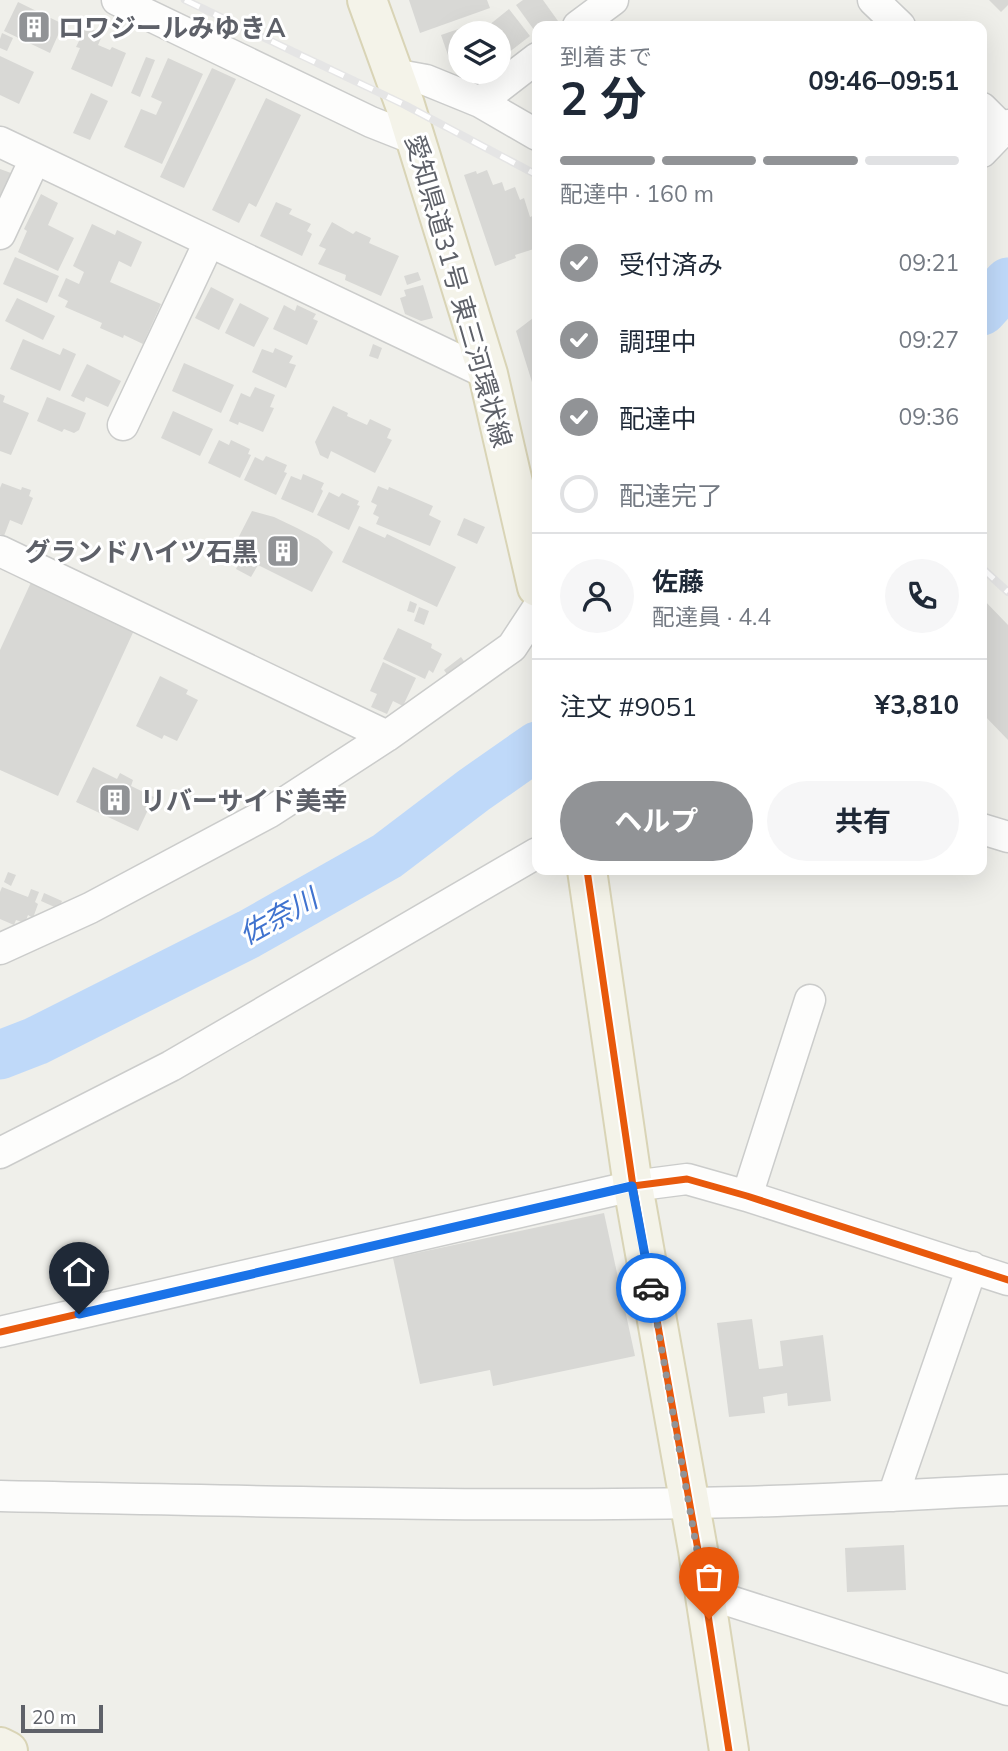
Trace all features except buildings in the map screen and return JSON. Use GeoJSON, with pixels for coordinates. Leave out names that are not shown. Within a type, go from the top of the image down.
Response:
{"type":"FeatureCollection","features":[{"type":"Feature","properties":{"kind":"main road","name":"愛知県道31号 東三河環状線"},"geometry":{"type":"LineString","coordinates":[[367,0],[405,106],[488,374],[532,565]]}},
{"type":"Feature","properties":{"kind":"main road"},"geometry":{"type":"LineString","coordinates":[[588,875],[632,1186],[705,1593],[729,1751]]}},
{"type":"Feature","properties":{"kind":"main road"},"geometry":{"type":"LineString","coordinates":[[0,1747],[8,1751]]}},
{"type":"Feature","properties":{"kind":"street"},"geometry":{"type":"LineString","coordinates":[[117,0],[371,122],[414,139]]}},
{"type":"Feature","properties":{"kind":"street"},"geometry":{"type":"LineString","coordinates":[[586,21],[613,0]]}},
{"type":"Feature","properties":{"kind":"street"},"geometry":{"type":"LineString","coordinates":[[873,0],[895,21]]}},
{"type":"Feature","properties":{"kind":"street"},"geometry":{"type":"LineString","coordinates":[[480,102],[532,62]]}},
{"type":"Feature","properties":{"kind":"street"},"geometry":{"type":"LineString","coordinates":[[393,74],[426,80],[480,102],[532,132]]}},
{"type":"Feature","properties":{"kind":"street"},"geometry":{"type":"LineString","coordinates":[[987,112],[1006,127],[987,147]]}},
{"type":"Feature","properties":{"kind":"street"},"geometry":{"type":"LineString","coordinates":[[0,142],[488,374]]}},
{"type":"Feature","properties":{"kind":"street"},"geometry":{"type":"LineString","coordinates":[[0,234],[35,159]]}},
{"type":"Feature","properties":{"kind":"street"},"geometry":{"type":"LineString","coordinates":[[123,425],[209,242]]}},
{"type":"Feature","properties":{"kind":"street"},"geometry":{"type":"LineString","coordinates":[[0,551],[387,736]]}},
{"type":"Feature","properties":{"kind":"street"},"geometry":{"type":"LineString","coordinates":[[0,949],[90,908],[270,812],[387,736],[512,647],[532,617]]}},
{"type":"Feature","properties":{"kind":"street"},"geometry":{"type":"LineString","coordinates":[[987,830],[1008,837]]}},
{"type":"Feature","properties":{"kind":"street"},"geometry":{"type":"LineString","coordinates":[[0,1153],[171,1066],[532,856]]}},
{"type":"Feature","properties":{"kind":"street"},"geometry":{"type":"LineString","coordinates":[[747,1196],[810,1000]]}},
{"type":"Feature","properties":{"kind":"street"},"geometry":{"type":"LineString","coordinates":[[0,1332],[632,1186],[687,1179],[1008,1280]]}},
{"type":"Feature","properties":{"kind":"street"},"geometry":{"type":"LineString","coordinates":[[893,1496],[972,1267]]}},
{"type":"Feature","properties":{"kind":"street"},"geometry":{"type":"LineString","coordinates":[[0,1496],[344,1503],[688,1503],[1008,1490]]}},
{"type":"Feature","properties":{"kind":"street"},"geometry":{"type":"LineString","coordinates":[[705,1593],[1008,1690]]}},
{"type":"Feature","properties":{"kind":"waterway","name":"佐奈川"},"geometry":{"type":"LineString","coordinates":[[987,305],[1008,282]]}},
{"type":"Feature","properties":{"kind":"waterway","name":"佐奈川"},"geometry":{"type":"LineString","coordinates":[[0,1055],[36,1041],[249,934],[387,856],[532,749]]}},
{"type":"Feature","properties":{"kind":"railway"},"geometry":{"type":"LineString","coordinates":[[185,0],[405,105],[532,172]]}},
{"type":"Feature","properties":{"kind":"railway"},"geometry":{"type":"LineString","coordinates":[[987,573],[1008,592]]}},
{"type":"Feature","properties":{"kind":"cycle path"},"geometry":{"type":"LineString","coordinates":[[588,875],[633,1186],[698,1550],[729,1751]]}},
{"type":"Feature","properties":{"kind":"cycle path"},"geometry":{"type":"LineString","coordinates":[[0,1332],[633,1186],[687,1179],[1008,1280]]}},
{"type":"Feature","properties":{"kind":"way so far"},"geometry":{"type":"LineString","coordinates":[[651,1288],[709,1619]]}},
{"type":"Feature","properties":{"kind":"place","name":"ロワジールみゆきA"},"geometry":{"type":"Point","coordinates":[34,27]}},
{"type":"Feature","properties":{"kind":"place","name":"グランドハイツ石黒"},"geometry":{"type":"Point","coordinates":[283,551]}},
{"type":"Feature","properties":{"kind":"place","name":"リバーサイド美幸"},"geometry":{"type":"Point","coordinates":[115,800]}},
{"type":"Feature","properties":{"kind":"route"},"geometry":{"type":"LineString","coordinates":[[79,1314],[632,1186],[651,1288]]}}]}
